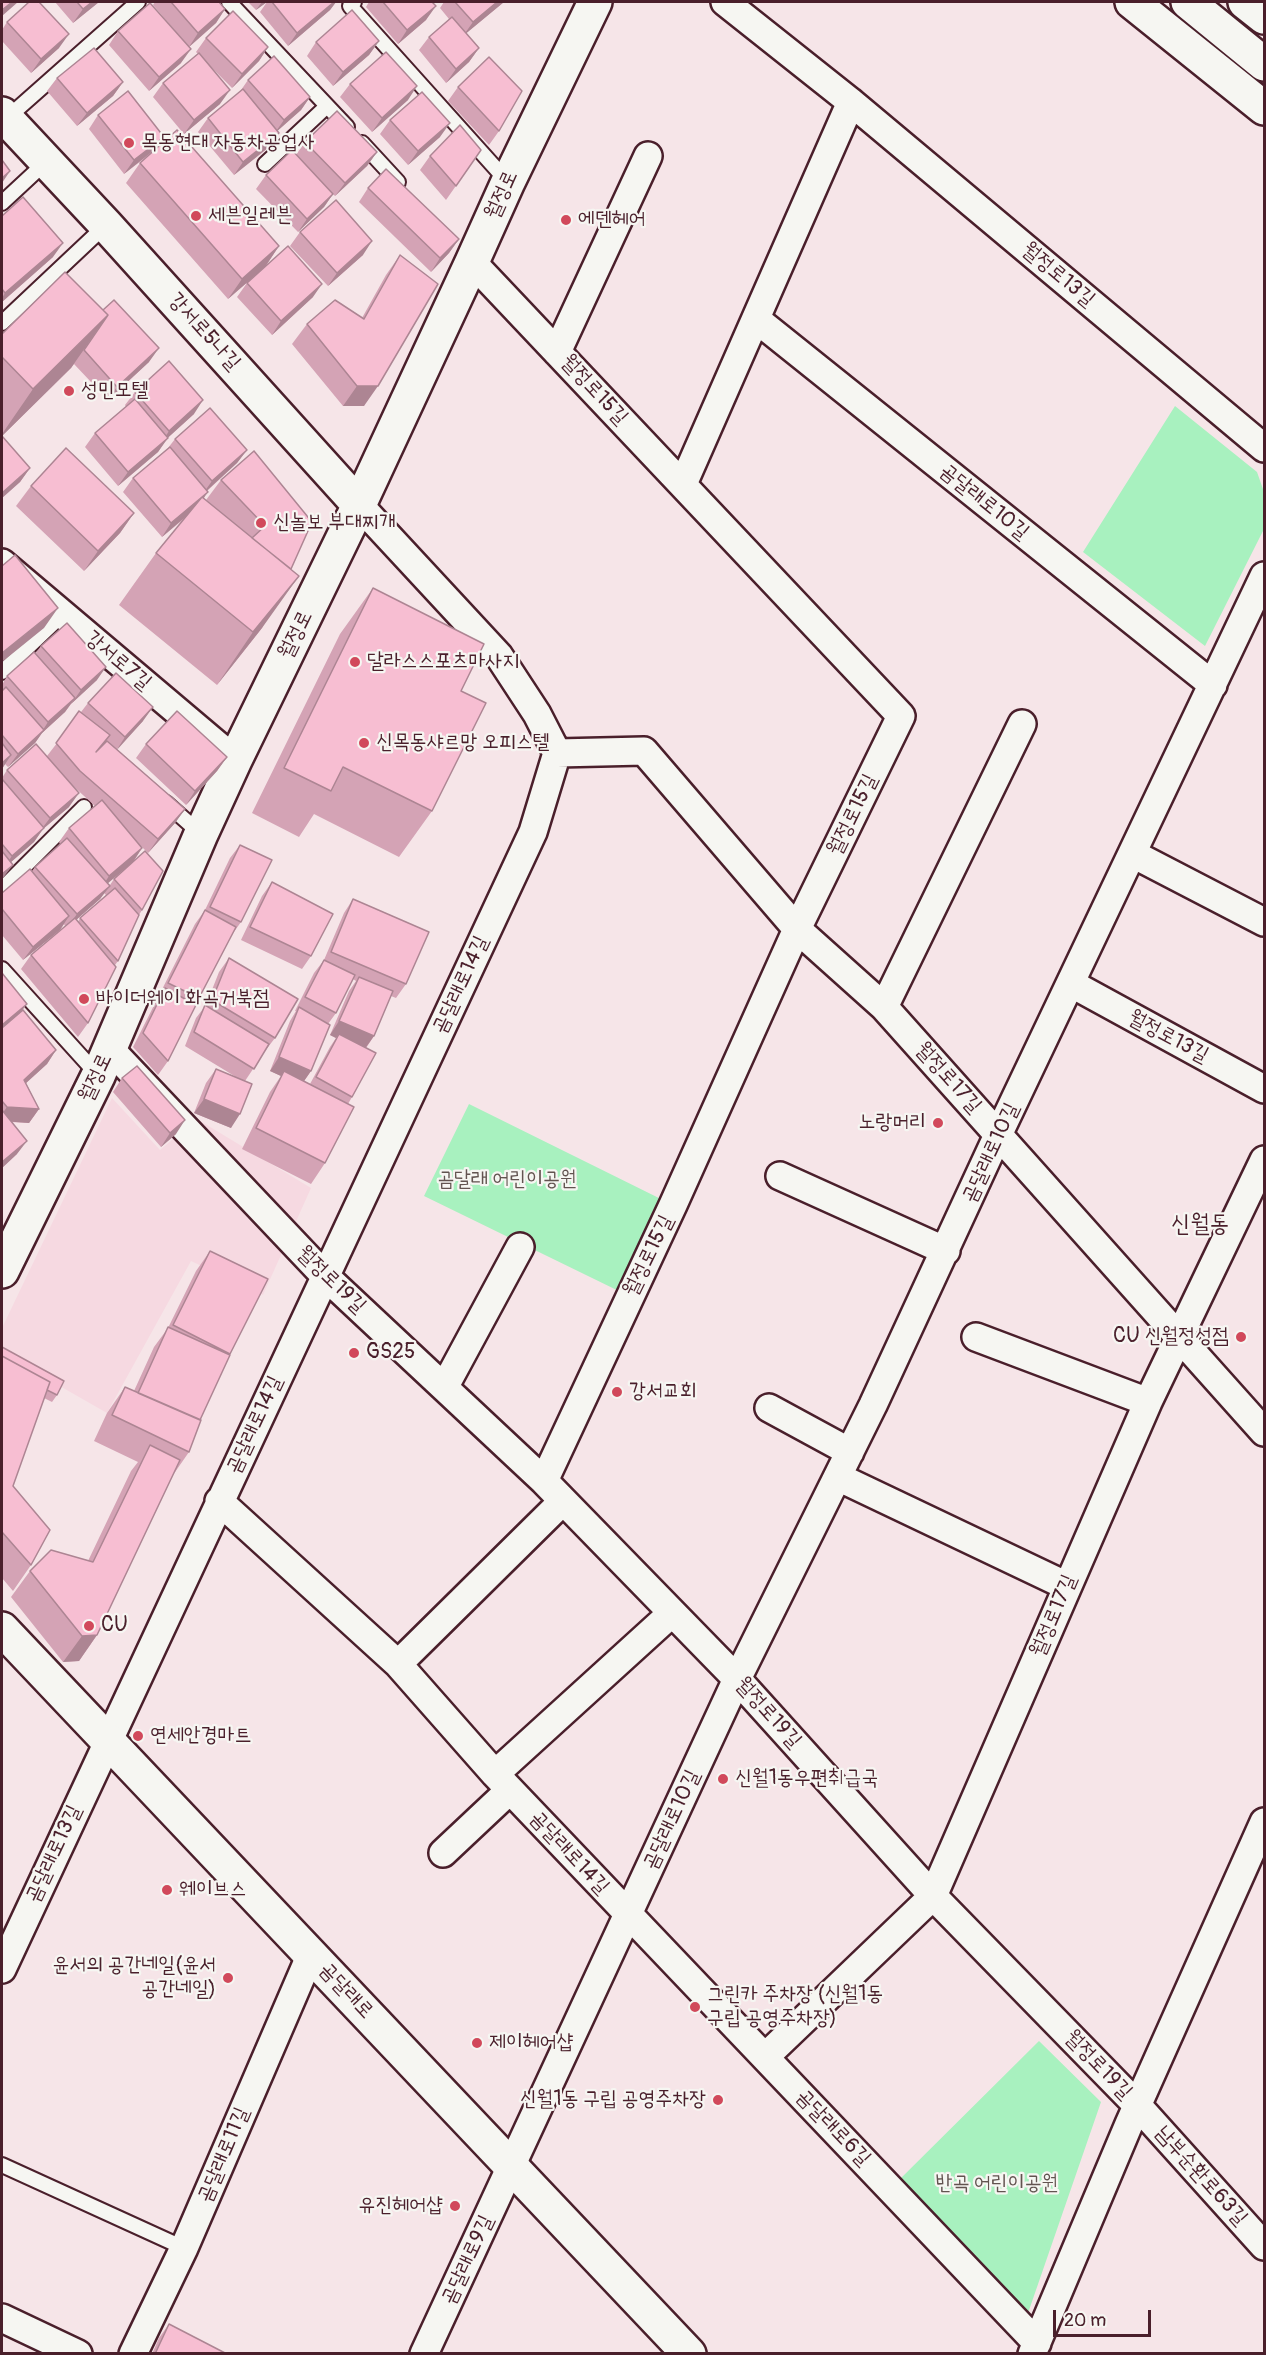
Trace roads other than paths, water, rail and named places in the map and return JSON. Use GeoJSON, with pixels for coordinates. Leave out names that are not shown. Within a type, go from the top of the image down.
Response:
{"type":"FeatureCollection","features":[{"type":"Feature","properties":{"kind":"main road","name":"월정로"},"geometry":{"type":"LineString","coordinates":[[2,1270],[104,1062],[201,834],[359,505],[468,258],[595,2]]}},
{"type":"Feature","properties":{"kind":"main road"},"geometry":{"type":"LineString","coordinates":[[1131,2],[1264,108]]}},
{"type":"Feature","properties":{"kind":"main road"},"geometry":{"type":"LineString","coordinates":[[1188,2],[1264,64]]}},
{"type":"Feature","properties":{"kind":"main road"},"geometry":{"type":"LineString","coordinates":[[1245,2],[1264,17]]}},
{"type":"Feature","properties":{"kind":"main road","name":"강서로5나길"},"geometry":{"type":"LineString","coordinates":[[4,117],[106,225],[359,505]]}},
{"type":"Feature","properties":{"kind":"main road","name":"곰달래로"},"geometry":{"type":"LineString","coordinates":[[2,1629],[690,2354]]}},
{"type":"Feature","properties":{"kind":"street","name":"월정로13길"},"geometry":{"type":"LineString","coordinates":[[726,2],[851,102],[1264,448]]}},
{"type":"Feature","properties":{"kind":"street"},"geometry":{"type":"LineString","coordinates":[[683,484],[851,102]]}},
{"type":"Feature","properties":{"kind":"street"},"geometry":{"type":"LineString","coordinates":[[558,352],[648,156]]}},
{"type":"Feature","properties":{"kind":"street","name":"월정로15길"},"geometry":{"type":"LineString","coordinates":[[468,258],[901,716],[797,928],[673,1205],[544,1481]]}},
{"type":"Feature","properties":{"kind":"street","name":"곰달래로10길"},"geometry":{"type":"LineString","coordinates":[[756,319],[1213,686]]}},
{"type":"Feature","properties":{"kind":"street"},"geometry":{"type":"LineString","coordinates":[[359,505],[499,656],[537,714],[557,753]]}},
{"type":"Feature","properties":{"kind":"street","name":"강서로7길"},"geometry":{"type":"LineString","coordinates":[[2,563],[235,760]]}},
{"type":"Feature","properties":{"kind":"street","name":"곰달래로10길"},"geometry":{"type":"LineString","coordinates":[[512,2166],[737,1679],[850,1452],[1264,576]]}},
{"type":"Feature","properties":{"kind":"street"},"geometry":{"type":"LineString","coordinates":[[884,1007],[1022,724]]}},
{"type":"Feature","properties":{"kind":"street","name":"월정로17길"},"geometry":{"type":"LineString","coordinates":[[557,753],[644,751],[797,928],[884,1007],[1264,1432]]}},
{"type":"Feature","properties":{"kind":"street","name":"곰달래로14길"},"geometry":{"type":"LineString","coordinates":[[107,1740],[533,832],[557,753]]}},
{"type":"Feature","properties":{"kind":"street"},"geometry":{"type":"LineString","coordinates":[[1133,854],[1264,922]]}},
{"type":"Feature","properties":{"kind":"street","name":"월정로13길"},"geometry":{"type":"LineString","coordinates":[[1072,984],[1264,1089]]}},
{"type":"Feature","properties":{"kind":"street","name":"월정로19길"},"geometry":{"type":"LineString","coordinates":[[104,1062],[325,1276],[544,1481],[737,1679],[933,1896],[1138,2106]]}},
{"type":"Feature","properties":{"kind":"street"},"geometry":{"type":"LineString","coordinates":[[1179,1337],[1264,1160]]}},
{"type":"Feature","properties":{"kind":"street"},"geometry":{"type":"LineString","coordinates":[[780,1176],[946,1251]]}},
{"type":"Feature","properties":{"kind":"street"},"geometry":{"type":"LineString","coordinates":[[445,1386],[520,1247]]}},
{"type":"Feature","properties":{"kind":"street"},"geometry":{"type":"LineString","coordinates":[[976,1337],[1148,1402]]}},
{"type":"Feature","properties":{"kind":"street","name":"월정로17길"},"geometry":{"type":"LineString","coordinates":[[933,1896],[1067,1586],[1179,1337]]}},
{"type":"Feature","properties":{"kind":"street"},"geometry":{"type":"LineString","coordinates":[[769,1408],[850,1452]]}},
{"type":"Feature","properties":{"kind":"street"},"geometry":{"type":"LineString","coordinates":[[838,1477],[1067,1586]]}},
{"type":"Feature","properties":{"kind":"street","name":"곰달래로14길"},"geometry":{"type":"LineString","coordinates":[[219,1501],[398,1664],[502,1782],[628,1916]]}},
{"type":"Feature","properties":{"kind":"street"},"geometry":{"type":"LineString","coordinates":[[398,1664],[563,1502]]}},
{"type":"Feature","properties":{"kind":"street"},"geometry":{"type":"LineString","coordinates":[[442,1853],[502,1782],[672,1613]]}},
{"type":"Feature","properties":{"kind":"street","name":"곰달래로13길"},"geometry":{"type":"LineString","coordinates":[[2,1969],[107,1740]]}},
{"type":"Feature","properties":{"kind":"street","name":"곰달래로6길"},"geometry":{"type":"LineString","coordinates":[[628,1916],[765,2057],[1034,2348],[1138,2106],[1259,1852],[1264,1822]]}},
{"type":"Feature","properties":{"kind":"street"},"geometry":{"type":"LineString","coordinates":[[765,2057],[933,1896]]}},
{"type":"Feature","properties":{"kind":"street","name":"곰달래로11길"},"geometry":{"type":"LineString","coordinates":[[133,2354],[184,2248],[311,1954]]}},
{"type":"Feature","properties":{"kind":"street","name":"남부순환로63길"},"geometry":{"type":"LineString","coordinates":[[1138,2106],[1264,2247]]}},
{"type":"Feature","properties":{"kind":"street","name":"곰달래로9길"},"geometry":{"type":"LineString","coordinates":[[424,2354],[512,2166]]}},
{"type":"Feature","properties":{"kind":"street"},"geometry":{"type":"LineString","coordinates":[[2,2318],[78,2354]]}},
{"type":"Feature","properties":{"kind":"lane","name":"강서로5나길"},"geometry":{"type":"LineString","coordinates":[[4,117],[138,2]]}},
{"type":"Feature","properties":{"kind":"lane"},"geometry":{"type":"LineString","coordinates":[[229,2],[408,193]]}},
{"type":"Feature","properties":{"kind":"lane"},"geometry":{"type":"LineString","coordinates":[[354,2],[350,6],[507,182]]}},
{"type":"Feature","properties":{"kind":"lane"},"geometry":{"type":"LineString","coordinates":[[265,165],[327,106]]}},
{"type":"Feature","properties":{"kind":"lane"},"geometry":{"type":"LineString","coordinates":[[2,203],[46,162]]}},
{"type":"Feature","properties":{"kind":"lane"},"geometry":{"type":"LineString","coordinates":[[2,323],[106,225]]}},
{"type":"Feature","properties":{"kind":"lane"},"geometry":{"type":"LineString","coordinates":[[2,672],[63,614]]}},
{"type":"Feature","properties":{"kind":"lane"},"geometry":{"type":"LineString","coordinates":[[157,795],[201,834]]}},
{"type":"Feature","properties":{"kind":"lane"},"geometry":{"type":"LineString","coordinates":[[2,889],[84,807]]}},
{"type":"Feature","properties":{"kind":"lane"},"geometry":{"type":"LineString","coordinates":[[2,969],[104,1062]]}},
{"type":"Feature","properties":{"kind":"lane"},"geometry":{"type":"LineString","coordinates":[[2,2165],[184,2248]]}},
{"type":"Feature","properties":{"kind":"place","name":"목동현대 자동차공업사"},"geometry":{"type":"Point","coordinates":[129,143]}},
{"type":"Feature","properties":{"kind":"place","name":"세븐일레븐"},"geometry":{"type":"Point","coordinates":[196,216]}},
{"type":"Feature","properties":{"kind":"place","name":"에덴헤어"},"geometry":{"type":"Point","coordinates":[566,220]}},
{"type":"Feature","properties":{"kind":"place","name":"성민모텔"},"geometry":{"type":"Point","coordinates":[69,391]}},
{"type":"Feature","properties":{"kind":"place","name":"신놀보 부대찌개"},"geometry":{"type":"Point","coordinates":[261,523]}},
{"type":"Feature","properties":{"kind":"place","name":"달라스스포츠마사지"},"geometry":{"type":"Point","coordinates":[355,662]}},
{"type":"Feature","properties":{"kind":"place","name":"신목동샤르망 오피스텔"},"geometry":{"type":"Point","coordinates":[364,743]}},
{"type":"Feature","properties":{"kind":"place","name":"바이더웨이 화곡거북점"},"geometry":{"type":"Point","coordinates":[84,999]}},
{"type":"Feature","properties":{"kind":"place","name":"노랑머리"},"geometry":{"type":"Point","coordinates":[938,1123]}},
{"type":"Feature","properties":{"kind":"place","name":"CU 신월정성점"},"geometry":{"type":"Point","coordinates":[1241,1337]}},
{"type":"Feature","properties":{"kind":"place","name":"GS25"},"geometry":{"type":"Point","coordinates":[354,1353]}},
{"type":"Feature","properties":{"kind":"place","name":"강서교회"},"geometry":{"type":"Point","coordinates":[617,1392]}},
{"type":"Feature","properties":{"kind":"place","name":"CU"},"geometry":{"type":"Point","coordinates":[89,1626]}},
{"type":"Feature","properties":{"kind":"place","name":"연세안경마트"},"geometry":{"type":"Point","coordinates":[138,1736]}},
{"type":"Feature","properties":{"kind":"place","name":"신월1동우편취급국"},"geometry":{"type":"Point","coordinates":[723,1779]}},
{"type":"Feature","properties":{"kind":"place","name":"웨이브스"},"geometry":{"type":"Point","coordinates":[167,1890]}},
{"type":"Feature","properties":{"kind":"place","name":"윤서의 공간네일(윤서 공간네일)"},"geometry":{"type":"Point","coordinates":[228,1978]}},
{"type":"Feature","properties":{"kind":"place","name":"그린카 주차장 (신월1동 구립 공영주차장)"},"geometry":{"type":"Point","coordinates":[695,2007]}},
{"type":"Feature","properties":{"kind":"place","name":"제이헤어샵"},"geometry":{"type":"Point","coordinates":[477,2043]}},
{"type":"Feature","properties":{"kind":"place","name":"신월1동 구립 공영주차장"},"geometry":{"type":"Point","coordinates":[718,2100]}},
{"type":"Feature","properties":{"kind":"place","name":"유진헤어샵"},"geometry":{"type":"Point","coordinates":[455,2206]}},
{"type":"Feature","properties":{"kind":"district","name":"신월동"},"geometry":{"type":"Point","coordinates":[1200,1225]}},
{"type":"Feature","properties":{"kind":"park label","name":"곰달래 어린이공원"},"geometry":{"type":"Point","coordinates":[507,1180]}},
{"type":"Feature","properties":{"kind":"park label","name":"반곡 어린이공원"},"geometry":{"type":"Point","coordinates":[997,2184]}}]}
